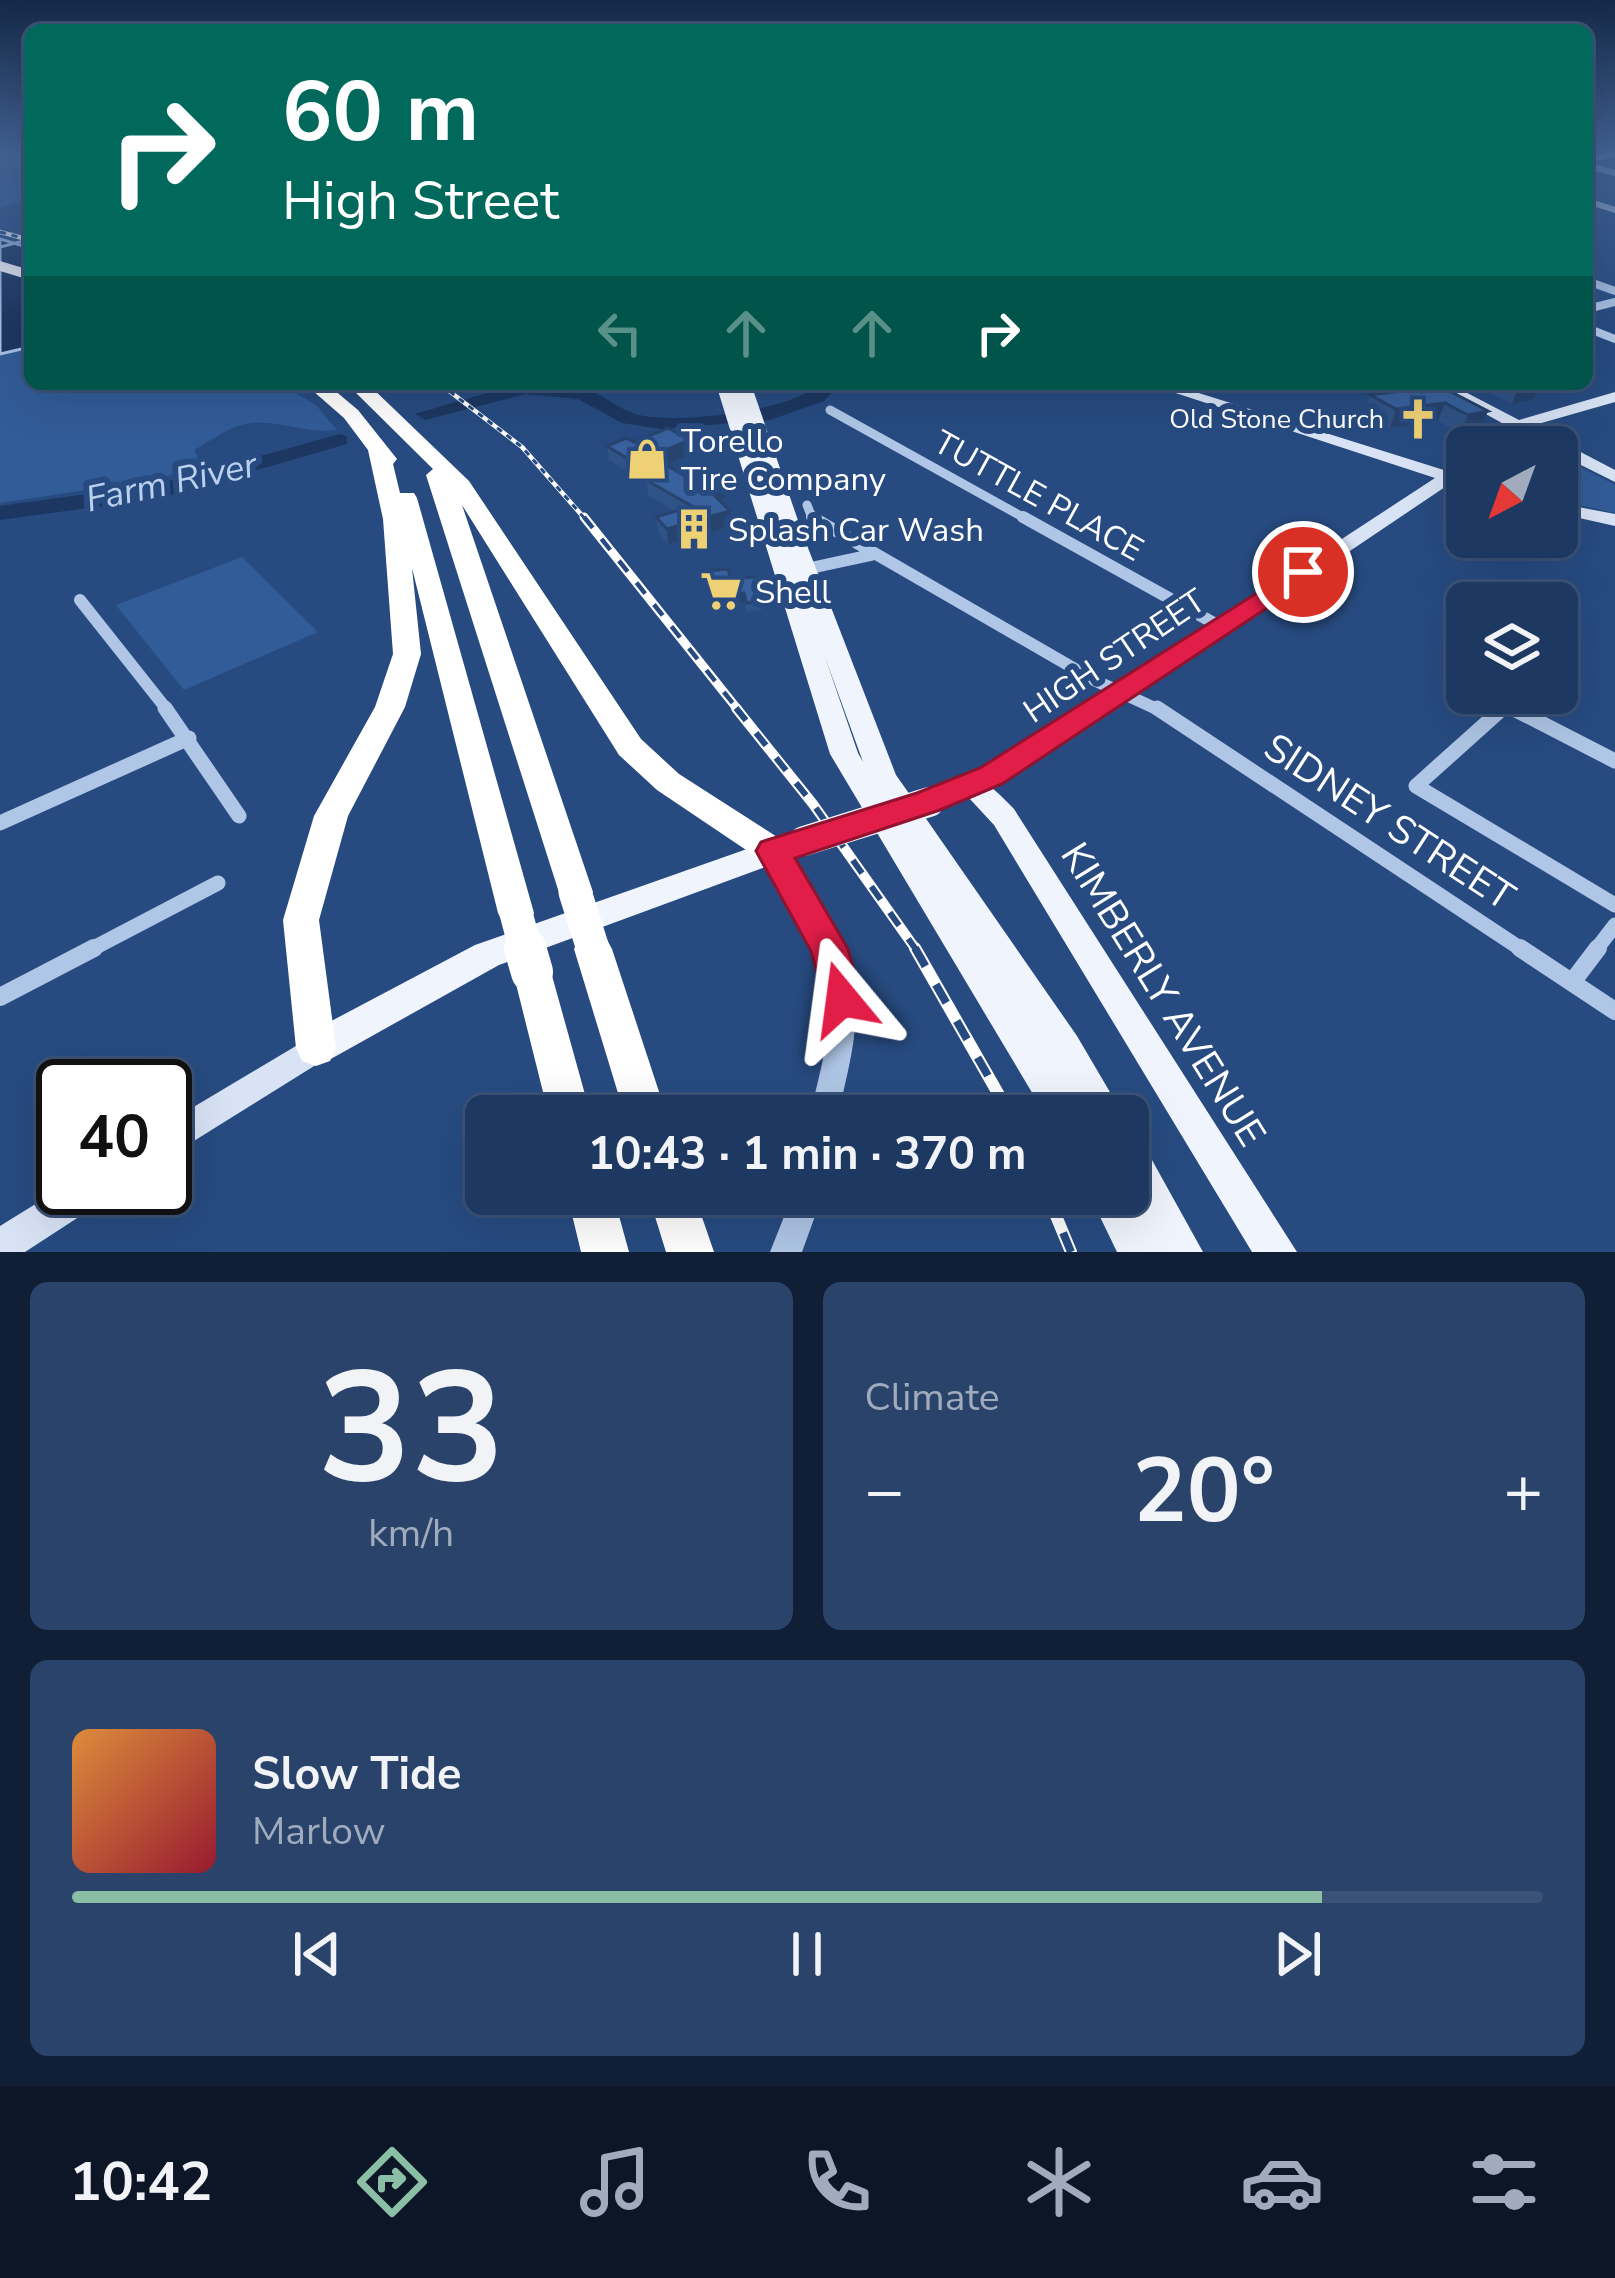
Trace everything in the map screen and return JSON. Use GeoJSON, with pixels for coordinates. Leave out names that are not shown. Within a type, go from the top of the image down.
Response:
{"type":"FeatureCollection","features":[{"type":"Feature","properties":{"kind":"highway"},"geometry":{"type":"LineString","coordinates":[[322,390],[378,446],[415,526],[564,1095]]}},
{"type":"Feature","properties":{"kind":"highway"},"geometry":{"type":"LineString","coordinates":[[363,390],[461,486],[630,747],[668,782],[789,846]]}},
{"type":"Feature","properties":{"kind":"highway"},"geometry":{"type":"LineString","coordinates":[[408,432],[451,506],[639,1095]]}},
{"type":"Feature","properties":{"kind":"highway"},"geometry":{"type":"LineString","coordinates":[[316,1048],[301,920],[332,816],[391,707],[407,654],[395,519],[378,446]]}},
{"type":"Feature","properties":{"kind":"highway"},"geometry":{"type":"LineString","coordinates":[[595,1215],[605,1252]]}},
{"type":"Feature","properties":{"kind":"highway"},"geometry":{"type":"LineString","coordinates":[[678,1215],[690,1252]]}},
{"type":"Feature","properties":{"kind":"main road"},"geometry":{"type":"LineString","coordinates":[[728,390],[806,569],[883,778],[1093,1095]]}},
{"type":"Feature","properties":{"kind":"main road"},"geometry":{"type":"LineString","coordinates":[[742,390],[743,415],[844,754],[1054,1095]]}},
{"type":"Feature","properties":{"kind":"main road"},"geometry":{"type":"LineString","coordinates":[[1175,390],[1446,471]]}},
{"type":"Feature","properties":{"kind":"main road"},"geometry":{"type":"LineString","coordinates":[[1449,390],[1518,426]]}},
{"type":"Feature","properties":{"kind":"main road"},"geometry":{"type":"LineString","coordinates":[[1522,426],[1554,410],[1615,397]]}},
{"type":"Feature","properties":{"kind":"main road"},"geometry":{"type":"LineString","coordinates":[[1578,458],[1615,478]]}},
{"type":"Feature","properties":{"kind":"main road","name":"HIGH STREET"},"geometry":{"type":"LineString","coordinates":[[316,1048],[487,955],[974,785],[1446,484]]}},
{"type":"Feature","properties":{"kind":"main road"},"geometry":{"type":"LineString","coordinates":[[1578,512],[1615,520]]}},
{"type":"Feature","properties":{"kind":"main road","name":"KIMBERLY AVENUE"},"geometry":{"type":"LineString","coordinates":[[974,785],[1004,817],[1276,1252]]}},
{"type":"Feature","properties":{"kind":"main road"},"geometry":{"type":"LineString","coordinates":[[192,1126],[316,1048]]}},
{"type":"Feature","properties":{"kind":"main road"},"geometry":{"type":"LineString","coordinates":[[1149,1193],[1182,1252]]}},
{"type":"Feature","properties":{"kind":"main road"},"geometry":{"type":"LineString","coordinates":[[0,1247],[50,1215]]}},
{"type":"Feature","properties":{"kind":"main road"},"geometry":{"type":"LineString","coordinates":[[1120,1215],[1139,1252]]}},
{"type":"Feature","properties":{"kind":"street","name":"TUTTLE PLACE"},"geometry":{"type":"LineString","coordinates":[[830,410],[1221,627]]}},
{"type":"Feature","properties":{"kind":"street","name":"SIDNEY STREET"},"geometry":{"type":"LineString","coordinates":[[807,505],[813,521],[1094,680],[1126,692],[1615,1011]]}},
{"type":"Feature","properties":{"kind":"street"},"geometry":{"type":"LineString","coordinates":[[806,569],[871,555]]}},
{"type":"Feature","properties":{"kind":"street"},"geometry":{"type":"LineString","coordinates":[[80,600],[189,737],[239,816]]}},
{"type":"Feature","properties":{"kind":"street"},"geometry":{"type":"LineString","coordinates":[[1498,714],[1416,786],[1615,904]]}},
{"type":"Feature","properties":{"kind":"street"},"geometry":{"type":"LineString","coordinates":[[1537,714],[1615,761]]}},
{"type":"Feature","properties":{"kind":"street"},"geometry":{"type":"LineString","coordinates":[[0,823],[189,737]]}},
{"type":"Feature","properties":{"kind":"street"},"geometry":{"type":"LineString","coordinates":[[789,846],[839,976],[840,1026],[828,1095]]}},
{"type":"Feature","properties":{"kind":"street"},"geometry":{"type":"LineString","coordinates":[[0,997],[218,883]]}},
{"type":"Feature","properties":{"kind":"street"},"geometry":{"type":"LineString","coordinates":[[1573,981],[1615,926]]}},
{"type":"Feature","properties":{"kind":"street"},"geometry":{"type":"LineString","coordinates":[[786,1252],[800,1215]]}},
{"type":"Feature","properties":{"kind":"shaded area"},"geometry":{"type":"Polygon","coordinates":[[[0,239],[24,246],[24,348],[0,354],[0,239]]]}},
{"type":"Feature","properties":{"kind":"shaded area"},"geometry":{"type":"Polygon","coordinates":[[[0,295],[24,303],[24,390],[290,390],[316,405],[337,430],[250,423],[194,450],[201,464],[160,479],[0,503],[0,295]]]}},
{"type":"Feature","properties":{"kind":"shaded area"},"geometry":{"type":"Polygon","coordinates":[[[1578,466],[1615,485],[1615,513],[1578,505],[1578,466]]]}},
{"type":"Feature","properties":{"kind":"shaded area"},"geometry":{"type":"Polygon","coordinates":[[[242,557],[318,632],[184,690],[116,605],[242,557]]]}},
{"type":"Feature","properties":{"kind":"building"},"geometry":{"type":"Polygon","coordinates":[[[1448,390],[1488,411],[1468,415],[1445,403],[1396,409],[1370,395],[1448,390]]]}},
{"type":"Feature","properties":{"kind":"building"},"geometry":{"type":"Polygon","coordinates":[[[668,428],[690,440],[651,456],[690,479],[712,469],[731,480],[709,490],[730,511],[667,529],[656,517],[692,506],[646,480],[656,476],[607,446],[626,438],[634,442],[668,428]]]}},
{"type":"Feature","properties":{"kind":"building"},"geometry":{"type":"Polygon","coordinates":[[[728,569],[731,579],[755,577],[762,601],[746,603],[744,593],[712,597],[706,571],[728,569]]]}},
{"type":"Feature","properties":{"kind":"waterway"},"geometry":{"type":"LineString","coordinates":[[0,247],[24,241]]}},
{"type":"Feature","properties":{"kind":"waterway","name":"Farm River"},"geometry":{"type":"LineString","coordinates":[[425,414],[517,390]]}},
{"type":"Feature","properties":{"kind":"waterway","name":"Farm River"},"geometry":{"type":"LineString","coordinates":[[544,390],[583,394],[629,419],[661,423],[770,414],[824,390]]}},
{"type":"Feature","properties":{"kind":"waterway","name":"Farm River"},"geometry":{"type":"LineString","coordinates":[[0,513],[161,491],[340,440]]}},
{"type":"Feature","properties":{"kind":"railway"},"geometry":{"type":"LineString","coordinates":[[0,232],[24,238]]}},
{"type":"Feature","properties":{"kind":"railway"},"geometry":{"type":"LineString","coordinates":[[448,390],[522,447],[586,520]]}},
{"type":"Feature","properties":{"kind":"railway"},"geometry":{"type":"LineString","coordinates":[[584,517],[739,711]]}},
{"type":"Feature","properties":{"kind":"railway"},"geometry":{"type":"LineString","coordinates":[[736,708],[813,804],[916,949]]}},
{"type":"Feature","properties":{"kind":"railway"},"geometry":{"type":"LineString","coordinates":[[916,949],[999,1095]]}},
{"type":"Feature","properties":{"kind":"railway"},"geometry":{"type":"LineString","coordinates":[[1056,1215],[1071,1252]]}},
{"type":"Feature","properties":{"kind":"place","name":"Old Stone Church"},"geometry":{"type":"Point","coordinates":[1418,419]}},
{"type":"Feature","properties":{"kind":"place","name":"Torello Tire Company"},"geometry":{"type":"Point","coordinates":[647,459]}},
{"type":"Feature","properties":{"kind":"place","name":"Splash Car Wash"},"geometry":{"type":"Point","coordinates":[694,529]}},
{"type":"Feature","properties":{"kind":"place","name":"Shell"},"geometry":{"type":"Point","coordinates":[721,591]}},
{"type":"Feature","properties":{"kind":"route"},"geometry":{"type":"LineString","coordinates":[[842,999],[829,949],[773,851],[974,785],[1055,738],[1303,572]]}}]}
